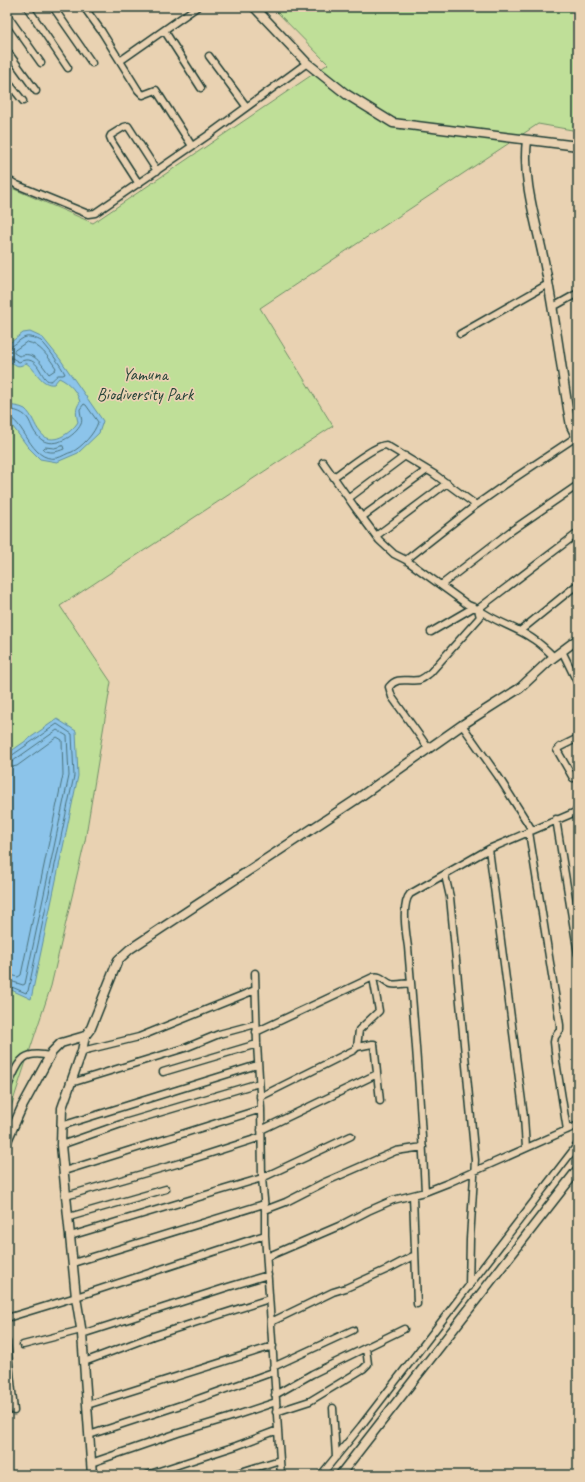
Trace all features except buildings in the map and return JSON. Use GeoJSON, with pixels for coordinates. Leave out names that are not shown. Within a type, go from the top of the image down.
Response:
{"type":"FeatureCollection","features":[{"type":"Feature","properties":{"kind":"street"},"geometry":{"type":"LineString","coordinates":[[27,7],[68,68]]}},
{"type":"Feature","properties":{"kind":"street"},"geometry":{"type":"LineString","coordinates":[[53,7],[92,64]]}},
{"type":"Feature","properties":{"kind":"street"},"geometry":{"type":"LineString","coordinates":[[84,7],[102,32],[141,94],[145,95],[155,90],[158,92],[192,146]]}},
{"type":"Feature","properties":{"kind":"street"},"geometry":{"type":"LineString","coordinates":[[120,61],[197,7]]}},
{"type":"Feature","properties":{"kind":"street"},"geometry":{"type":"LineString","coordinates":[[254,7],[307,63],[346,94],[394,124],[578,146]]}},
{"type":"Feature","properties":{"kind":"street"},"geometry":{"type":"LineString","coordinates":[[7,15],[41,63]]}},
{"type":"Feature","properties":{"kind":"street"},"geometry":{"type":"LineString","coordinates":[[164,30],[201,88]]}},
{"type":"Feature","properties":{"kind":"street"},"geometry":{"type":"LineString","coordinates":[[7,51],[36,91]]}},
{"type":"Feature","properties":{"kind":"street"},"geometry":{"type":"LineString","coordinates":[[209,56],[246,106]]}},
{"type":"Feature","properties":{"kind":"street"},"geometry":{"type":"LineString","coordinates":[[7,179],[34,192],[91,214],[109,205],[307,63]]}},
{"type":"Feature","properties":{"kind":"street"},"geometry":{"type":"LineString","coordinates":[[7,81],[24,101]]}},
{"type":"Feature","properties":{"kind":"street"},"geometry":{"type":"LineString","coordinates":[[139,184],[112,142],[110,137],[111,135],[128,126],[157,171]]}},
{"type":"Feature","properties":{"kind":"street"},"geometry":{"type":"LineString","coordinates":[[406,560],[512,479],[577,438],[571,426],[553,307],[528,180],[525,156],[527,140]]}},
{"type":"Feature","properties":{"kind":"street"},"geometry":{"type":"LineString","coordinates":[[460,334],[548,284]]}},
{"type":"Feature","properties":{"kind":"street"},"geometry":{"type":"LineString","coordinates":[[553,307],[578,293]]}},
{"type":"Feature","properties":{"kind":"street"},"geometry":{"type":"LineString","coordinates":[[334,477],[382,445],[386,445],[447,483],[476,505]]}},
{"type":"Feature","properties":{"kind":"street"},"geometry":{"type":"LineString","coordinates":[[349,498],[404,456]]}},
{"type":"Feature","properties":{"kind":"street"},"geometry":{"type":"LineString","coordinates":[[323,462],[376,536],[394,554],[406,560],[468,605],[537,641],[554,657]]}},
{"type":"Feature","properties":{"kind":"street"},"geometry":{"type":"LineString","coordinates":[[362,517],[427,470]]}},
{"type":"Feature","properties":{"kind":"street"},"geometry":{"type":"LineString","coordinates":[[376,536],[447,483]]}},
{"type":"Feature","properties":{"kind":"street"},"geometry":{"type":"LineString","coordinates":[[441,585],[511,531],[578,485]]}},
{"type":"Feature","properties":{"kind":"street"},"geometry":{"type":"LineString","coordinates":[[431,632],[476,608],[578,534]]}},
{"type":"Feature","properties":{"kind":"street"},"geometry":{"type":"LineString","coordinates":[[520,631],[578,584]]}},
{"type":"Feature","properties":{"kind":"street"},"geometry":{"type":"LineString","coordinates":[[429,749],[392,697],[389,687],[395,681],[401,679],[418,680],[430,673],[480,618],[476,608]]}},
{"type":"Feature","properties":{"kind":"street"},"geometry":{"type":"LineString","coordinates":[[92,1475],[82,1332],[76,1297],[61,1145],[61,1126],[62,1108],[82,1051],[85,1036],[91,1028],[118,960],[130,949],[354,800],[462,725],[520,688],[554,657],[578,639]]}},
{"type":"Feature","properties":{"kind":"street"},"geometry":{"type":"LineString","coordinates":[[562,651],[578,684]]}},
{"type":"Feature","properties":{"kind":"street"},"geometry":{"type":"LineString","coordinates":[[462,725],[498,776],[530,831],[560,1025],[560,1030],[555,1037],[554,1042],[567,1130]]}},
{"type":"Feature","properties":{"kind":"street"},"geometry":{"type":"LineString","coordinates":[[573,778],[557,750],[578,738]]}},
{"type":"Feature","properties":{"kind":"street"},"geometry":{"type":"LineString","coordinates":[[425,1192],[405,903],[407,898],[410,894],[489,850],[556,819],[578,811]]}},
{"type":"Feature","properties":{"kind":"street"},"geometry":{"type":"LineString","coordinates":[[556,819],[578,954]]}},
{"type":"Feature","properties":{"kind":"street"},"geometry":{"type":"LineString","coordinates":[[489,850],[524,1117],[526,1148]]}},
{"type":"Feature","properties":{"kind":"street"},"geometry":{"type":"LineString","coordinates":[[445,875],[450,897],[475,1160],[469,1287]]}},
{"type":"Feature","properties":{"kind":"street"},"geometry":{"type":"LineString","coordinates":[[571,912],[578,911]]}},
{"type":"Feature","properties":{"kind":"street"},"geometry":{"type":"LineString","coordinates":[[255,973],[256,1044],[260,1097],[262,1178],[265,1207],[265,1235],[273,1346],[273,1369],[281,1475]]}},
{"type":"Feature","properties":{"kind":"street"},"geometry":{"type":"LineString","coordinates":[[256,1032],[373,977],[381,977],[390,984],[411,983]]}},
{"type":"Feature","properties":{"kind":"street"},"geometry":{"type":"LineString","coordinates":[[357,1047],[359,1030],[379,1011],[373,977]]}},
{"type":"Feature","properties":{"kind":"street"},"geometry":{"type":"LineString","coordinates":[[82,1051],[139,1037],[255,990]]}},
{"type":"Feature","properties":{"kind":"street"},"geometry":{"type":"LineString","coordinates":[[71,1083],[185,1048],[219,1034],[256,1024]]}},
{"type":"Feature","properties":{"kind":"street"},"geometry":{"type":"LineString","coordinates":[[7,1141],[22,1107],[50,1056],[61,1043],[85,1036]]}},
{"type":"Feature","properties":{"kind":"street"},"geometry":{"type":"LineString","coordinates":[[163,1072],[256,1044]]}},
{"type":"Feature","properties":{"kind":"street"},"geometry":{"type":"LineString","coordinates":[[260,1097],[350,1053],[357,1047],[374,1044],[380,1101]]}},
{"type":"Feature","properties":{"kind":"street"},"geometry":{"type":"LineString","coordinates":[[7,1088],[20,1062],[25,1056],[33,1053],[50,1056]]}},
{"type":"Feature","properties":{"kind":"street"},"geometry":{"type":"LineString","coordinates":[[61,1126],[258,1065]]}},
{"type":"Feature","properties":{"kind":"street"},"geometry":{"type":"LineString","coordinates":[[66,1196],[180,1163],[261,1134],[377,1074]]}},
{"type":"Feature","properties":{"kind":"street"},"geometry":{"type":"LineString","coordinates":[[61,1145],[128,1122],[259,1083]]}},
{"type":"Feature","properties":{"kind":"street"},"geometry":{"type":"LineString","coordinates":[[64,1171],[260,1109]]}},
{"type":"Feature","properties":{"kind":"street"},"geometry":{"type":"LineString","coordinates":[[267,1257],[340,1226],[393,1200],[425,1192],[500,1161],[578,1125]]}},
{"type":"Feature","properties":{"kind":"street"},"geometry":{"type":"LineString","coordinates":[[70,1236],[262,1178],[351,1136]]}},
{"type":"Feature","properties":{"kind":"street"},"geometry":{"type":"LineString","coordinates":[[321,1475],[458,1299],[469,1287],[515,1224],[578,1144]]}},
{"type":"Feature","properties":{"kind":"street"},"geometry":{"type":"LineString","coordinates":[[73,1263],[286,1202],[325,1182],[396,1151],[423,1147]]}},
{"type":"Feature","properties":{"kind":"street"},"geometry":{"type":"LineString","coordinates":[[340,1475],[578,1169]]}},
{"type":"Feature","properties":{"kind":"street"},"geometry":{"type":"LineString","coordinates":[[69,1217],[166,1189]]}},
{"type":"Feature","properties":{"kind":"street"},"geometry":{"type":"LineString","coordinates":[[413,1196],[417,1304]]}},
{"type":"Feature","properties":{"kind":"street"},"geometry":{"type":"LineString","coordinates":[[7,1318],[265,1235]]}},
{"type":"Feature","properties":{"kind":"street"},"geometry":{"type":"LineString","coordinates":[[271,1322],[333,1292],[346,1288],[388,1269],[415,1255]]}},
{"type":"Feature","properties":{"kind":"street"},"geometry":{"type":"LineString","coordinates":[[23,1345],[82,1332],[228,1286],[268,1276]]}},
{"type":"Feature","properties":{"kind":"street"},"geometry":{"type":"LineString","coordinates":[[84,1362],[153,1336],[269,1299]]}},
{"type":"Feature","properties":{"kind":"street"},"geometry":{"type":"LineString","coordinates":[[91,1462],[228,1418],[275,1398],[312,1374],[404,1329]]}},
{"type":"Feature","properties":{"kind":"street"},"geometry":{"type":"LineString","coordinates":[[90,1436],[187,1403],[273,1369],[353,1330]]}},
{"type":"Feature","properties":{"kind":"street"},"geometry":{"type":"LineString","coordinates":[[7,1342],[14,1411]]}},
{"type":"Feature","properties":{"kind":"street"},"geometry":{"type":"LineString","coordinates":[[87,1405],[273,1346]]}},
{"type":"Feature","properties":{"kind":"street"},"geometry":{"type":"LineString","coordinates":[[276,1412],[310,1401],[363,1369],[368,1364],[366,1348]]}},
{"type":"Feature","properties":{"kind":"street"},"geometry":{"type":"LineString","coordinates":[[333,1408],[336,1457]]}},
{"type":"Feature","properties":{"kind":"street"},"geometry":{"type":"LineString","coordinates":[[147,1475],[236,1446],[278,1430]]}},
{"type":"Feature","properties":{"kind":"street"},"geometry":{"type":"LineString","coordinates":[[231,1475],[280,1460]]}},
{"type":"Feature","properties":{"kind":"green space","name":"Yamuna Biodiversity Park"},"geometry":{"type":"Polygon","coordinates":[[[272,7],[578,7],[578,131],[538,124],[260,308],[333,426],[60,606],[111,682],[85,841],[51,986],[7,1119],[7,186],[93,223],[328,64],[272,7]]]}},
{"type":"Feature","properties":{"kind":"water"},"geometry":{"type":"Polygon","coordinates":[[[30,332],[43,338],[60,359],[103,421],[99,433],[78,453],[57,462],[40,459],[28,447],[7,419],[7,405],[23,408],[30,415],[40,432],[45,437],[50,439],[55,439],[66,434],[78,422],[76,412],[80,402],[75,391],[70,385],[59,378],[54,384],[49,384],[42,380],[26,363],[18,366],[7,362],[7,345],[23,333],[30,332]]]}},
{"type":"Feature","properties":{"kind":"water"},"geometry":{"type":"Polygon","coordinates":[[[57,719],[76,731],[78,776],[31,999],[7,988],[7,754],[57,719]]]}}]}
